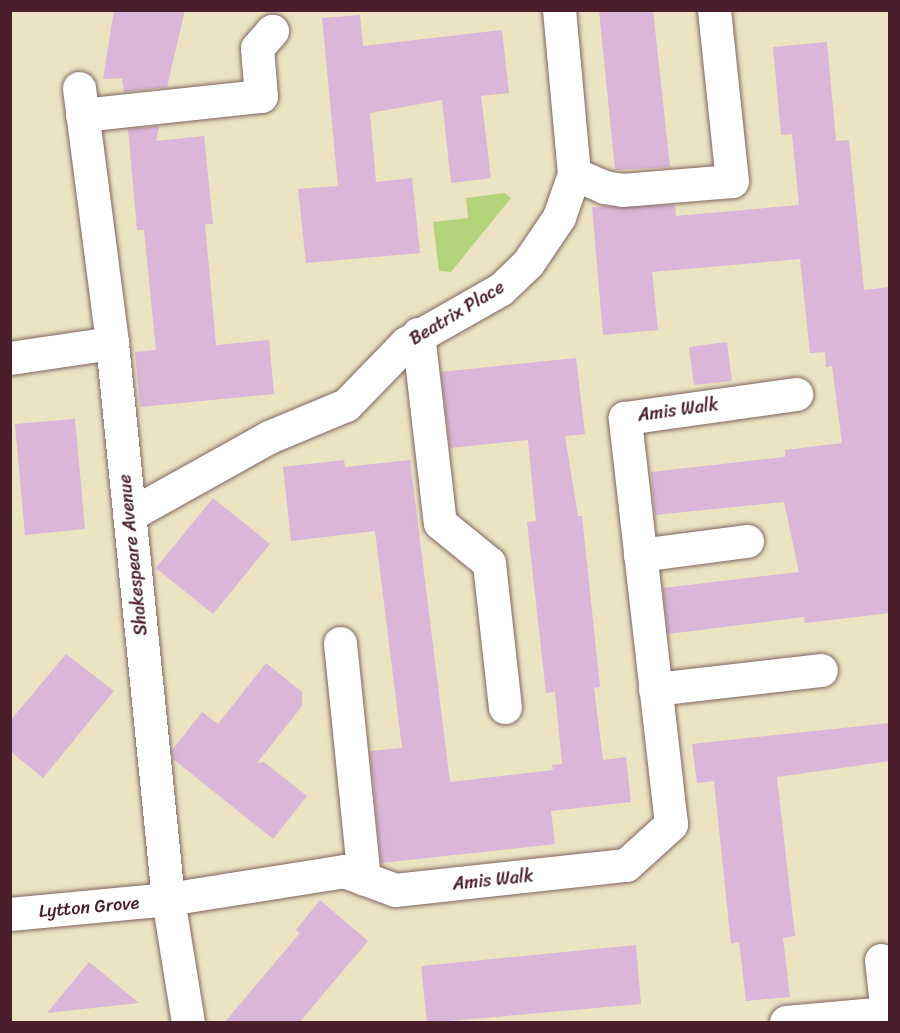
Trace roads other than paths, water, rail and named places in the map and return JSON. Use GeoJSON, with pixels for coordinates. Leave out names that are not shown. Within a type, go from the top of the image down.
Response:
{"type":"FeatureCollection","features":[{"type":"Feature","properties":{"kind":"street","name":"Beatrix Place"},"geometry":{"type":"LineString","coordinates":[[129,516],[269,437],[335,412],[418,334],[501,289],[528,263],[559,218],[574,174],[559,10]]}},
{"type":"Feature","properties":{"kind":"street"},"geometry":{"type":"LineString","coordinates":[[574,174],[604,187],[622,190],[732,181],[714,10]]}},
{"type":"Feature","properties":{"kind":"street","name":"Shakespeare Avenue"},"geometry":{"type":"LineString","coordinates":[[188,1023],[168,899],[112,343],[80,101],[261,96],[257,48],[272,31]]}},
{"type":"Feature","properties":{"kind":"street"},"geometry":{"type":"LineString","coordinates":[[418,334],[440,523],[489,563],[505,707]]}},
{"type":"Feature","properties":{"kind":"street"},"geometry":{"type":"LineString","coordinates":[[10,358],[112,343]]}},
{"type":"Feature","properties":{"kind":"street","name":"Amis Walk"},"geometry":{"type":"LineString","coordinates":[[168,899],[344,871],[395,890],[626,865],[671,824],[625,418],[796,394]]}},
{"type":"Feature","properties":{"kind":"street"},"geometry":{"type":"LineString","coordinates":[[640,555],[747,541]]}},
{"type":"Feature","properties":{"kind":"street"},"geometry":{"type":"LineString","coordinates":[[339,643],[364,879]]}},
{"type":"Feature","properties":{"kind":"street"},"geometry":{"type":"LineString","coordinates":[[655,689],[821,670]]}},
{"type":"Feature","properties":{"kind":"street","name":"Lytton Grove"},"geometry":{"type":"LineString","coordinates":[[10,914],[168,899]]}},
{"type":"Feature","properties":{"kind":"street"},"geometry":{"type":"LineString","coordinates":[[786,1023],[888,1018],[880,960]]}}]}
